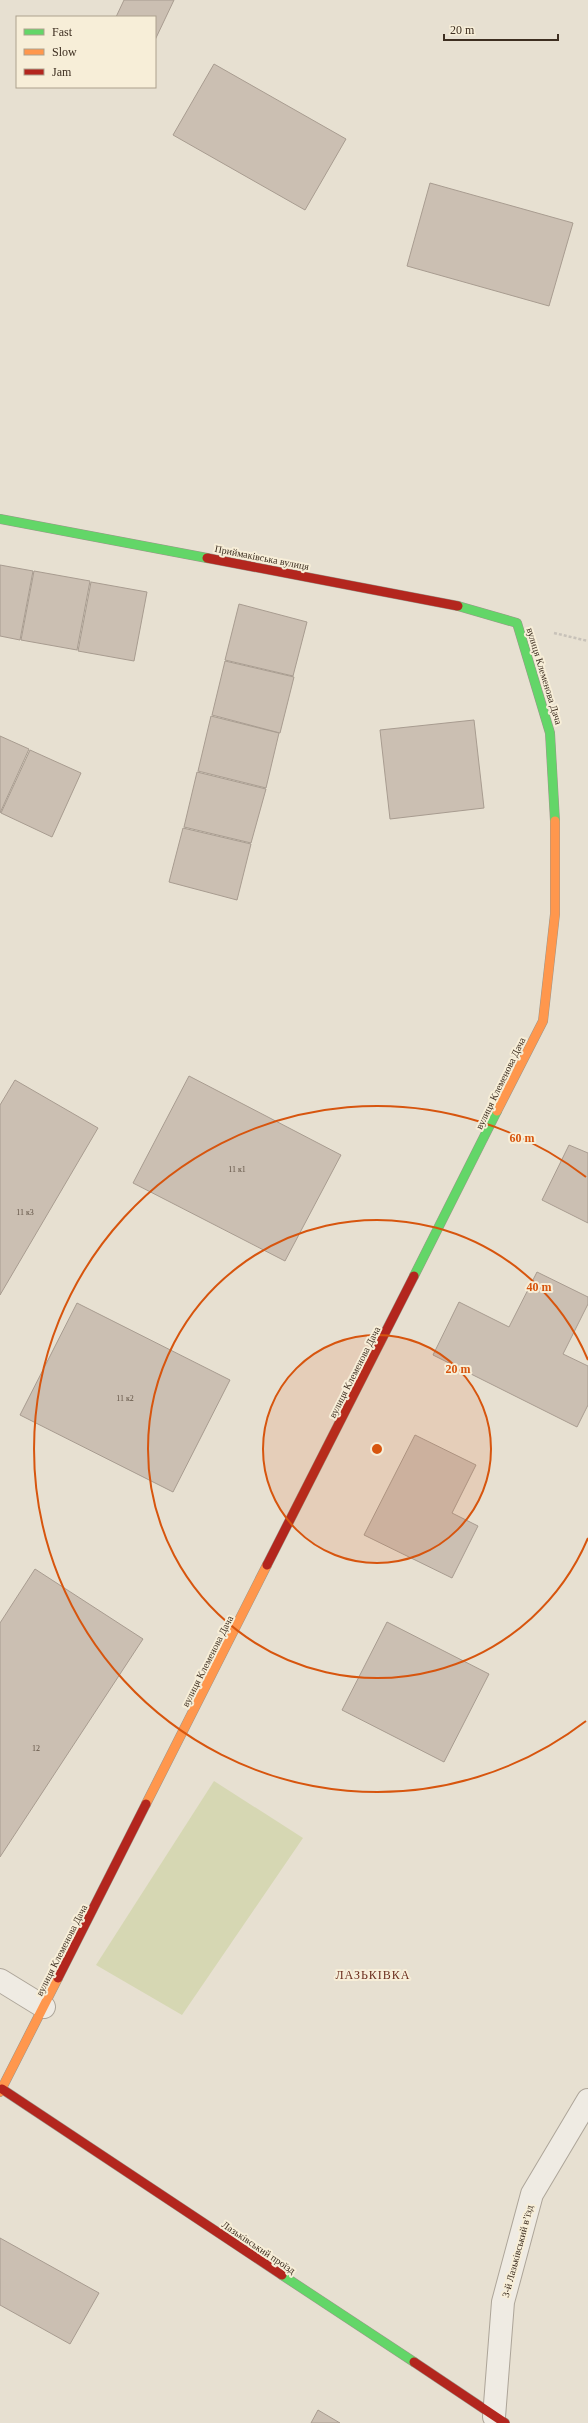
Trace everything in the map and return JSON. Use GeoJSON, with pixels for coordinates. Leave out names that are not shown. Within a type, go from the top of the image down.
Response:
{"type":"FeatureCollection","features":[{"type":"Feature","properties":{"kind":"street","name":"Приймаківська вулиця"},"geometry":{"type":"LineString","coordinates":[[0,519],[448,603],[518,623]]}},
{"type":"Feature","properties":{"kind":"street","name":"вулиця Клеменова Дача"},"geometry":{"type":"LineString","coordinates":[[1,2091],[543,1021],[555,906],[556,831],[550,733],[518,623]]}},
{"type":"Feature","properties":{"kind":"street"},"geometry":{"type":"LineString","coordinates":[[0,1980],[44,2007]]}},
{"type":"Feature","properties":{"kind":"street","name":"Лазьківський проїзд"},"geometry":{"type":"LineString","coordinates":[[1,2091],[500,2420]]}},
{"type":"Feature","properties":{"kind":"street","name":"3-й Лазьківський в’їзд"},"geometry":{"type":"LineString","coordinates":[[500,2420],[503,2302],[532,2194],[588,2100]]}},
{"type":"Feature","properties":{"kind":"green space"},"geometry":{"type":"Polygon","coordinates":[[[214,1781],[303,1838],[182,2015],[96,1965],[214,1781]]]}},
{"type":"Feature","properties":{"kind":"building"},"geometry":{"type":"Polygon","coordinates":[[[124,0],[174,0],[156,38],[156,16],[116,16],[124,0]]]}},
{"type":"Feature","properties":{"kind":"building"},"geometry":{"type":"Polygon","coordinates":[[[214,64],[346,139],[305,210],[173,135],[214,64]]]}},
{"type":"Feature","properties":{"kind":"building"},"geometry":{"type":"Polygon","coordinates":[[[430,183],[573,223],[549,306],[407,266],[430,183]]]}},
{"type":"Feature","properties":{"kind":"building"},"geometry":{"type":"Polygon","coordinates":[[[0,565],[33,571],[20,640],[0,636],[0,565]]]}},
{"type":"Feature","properties":{"kind":"building"},"geometry":{"type":"Polygon","coordinates":[[[34,571],[90,581],[77,650],[21,640],[34,571]]]}},
{"type":"Feature","properties":{"kind":"building"},"geometry":{"type":"Polygon","coordinates":[[[91,582],[147,592],[134,661],[78,651],[91,582]]]}},
{"type":"Feature","properties":{"kind":"building"},"geometry":{"type":"Polygon","coordinates":[[[239,604],[307,622],[293,676],[225,660],[239,604]]]}},
{"type":"Feature","properties":{"kind":"building"},"geometry":{"type":"Polygon","coordinates":[[[225,661],[294,677],[280,733],[212,715],[225,661]]]}},
{"type":"Feature","properties":{"kind":"building"},"geometry":{"type":"Polygon","coordinates":[[[211,716],[279,733],[266,788],[198,771],[211,716]]]}},
{"type":"Feature","properties":{"kind":"building"},"geometry":{"type":"Polygon","coordinates":[[[474,720],[484,808],[390,819],[380,730],[474,720]]]}},
{"type":"Feature","properties":{"kind":"building"},"geometry":{"type":"Polygon","coordinates":[[[0,736],[29,749],[0,813],[0,736]]]}},
{"type":"Feature","properties":{"kind":"building"},"geometry":{"type":"Polygon","coordinates":[[[30,750],[81,773],[52,837],[1,813],[30,750]]]}},
{"type":"Feature","properties":{"kind":"building"},"geometry":{"type":"Polygon","coordinates":[[[197,772],[266,789],[251,843],[184,827],[197,772]]]}},
{"type":"Feature","properties":{"kind":"building"},"geometry":{"type":"Polygon","coordinates":[[[183,828],[251,844],[237,900],[169,882],[183,828]]]}},
{"type":"Feature","properties":{"kind":"building"},"geometry":{"type":"Polygon","coordinates":[[[189,1076],[341,1155],[285,1261],[133,1183],[189,1076]]]}},
{"type":"Feature","properties":{"kind":"building"},"geometry":{"type":"Polygon","coordinates":[[[15,1080],[98,1128],[0,1295],[0,1105],[15,1080]]]}},
{"type":"Feature","properties":{"kind":"building"},"geometry":{"type":"Polygon","coordinates":[[[569,1145],[588,1153],[588,1223],[542,1200],[569,1145]]]}},
{"type":"Feature","properties":{"kind":"building"},"geometry":{"type":"Polygon","coordinates":[[[537,1272],[588,1297],[588,1304],[563,1354],[588,1366],[588,1405],[577,1427],[433,1355],[459,1302],[509,1327],[537,1272]]]}},
{"type":"Feature","properties":{"kind":"building"},"geometry":{"type":"Polygon","coordinates":[[[77,1303],[230,1380],[173,1492],[20,1415],[77,1303]]]}},
{"type":"Feature","properties":{"kind":"building"},"geometry":{"type":"Polygon","coordinates":[[[415,1435],[476,1465],[452,1513],[478,1526],[452,1578],[364,1535],[415,1435]]]}},
{"type":"Feature","properties":{"kind":"building"},"geometry":{"type":"Polygon","coordinates":[[[35,1569],[143,1639],[0,1857],[0,1623],[35,1569]]]}},
{"type":"Feature","properties":{"kind":"building"},"geometry":{"type":"Polygon","coordinates":[[[387,1622],[489,1674],[444,1762],[342,1710],[387,1622]]]}},
{"type":"Feature","properties":{"kind":"building"},"geometry":{"type":"Polygon","coordinates":[[[0,2238],[99,2293],[70,2344],[0,2305],[0,2238]]]}},
{"type":"Feature","properties":{"kind":"building"},"geometry":{"type":"Polygon","coordinates":[[[318,2410],[340,2423],[311,2423],[318,2410]]]}},
{"type":"Feature","properties":{"kind":"traffic: fast"},"geometry":{"type":"LineString","coordinates":[[0,519],[207,558]]}},
{"type":"Feature","properties":{"kind":"traffic: fast"},"geometry":{"type":"LineString","coordinates":[[458,606],[517,623],[550,733],[555,821]]}},
{"type":"Feature","properties":{"kind":"traffic: fast"},"geometry":{"type":"LineString","coordinates":[[414,1276],[497,1111]]}},
{"type":"Feature","properties":{"kind":"traffic: fast"},"geometry":{"type":"LineString","coordinates":[[282,2275],[414,2362]]}},
{"type":"Feature","properties":{"kind":"traffic: slow"},"geometry":{"type":"LineString","coordinates":[[497,1111],[543,1021],[555,914],[555,821]]}},
{"type":"Feature","properties":{"kind":"traffic: slow"},"geometry":{"type":"LineString","coordinates":[[146,1804],[267,1565]]}},
{"type":"Feature","properties":{"kind":"traffic: slow"},"geometry":{"type":"LineString","coordinates":[[0,2092],[58,1978]]}},
{"type":"Feature","properties":{"kind":"traffic: jam"},"geometry":{"type":"LineString","coordinates":[[207,558],[458,606]]}},
{"type":"Feature","properties":{"kind":"traffic: jam"},"geometry":{"type":"LineString","coordinates":[[267,1565],[414,1276]]}},
{"type":"Feature","properties":{"kind":"traffic: jam"},"geometry":{"type":"LineString","coordinates":[[58,1978],[146,1804]]}},
{"type":"Feature","properties":{"kind":"traffic: jam"},"geometry":{"type":"LineString","coordinates":[[2,2089],[282,2275]]}},
{"type":"Feature","properties":{"kind":"traffic: jam"},"geometry":{"type":"LineString","coordinates":[[414,2362],[505,2423]]}},
{"type":"Feature","properties":{"kind":"district","name":"ЛАЗЬКІВКА"},"geometry":{"type":"Point","coordinates":[373,1975]}}]}
